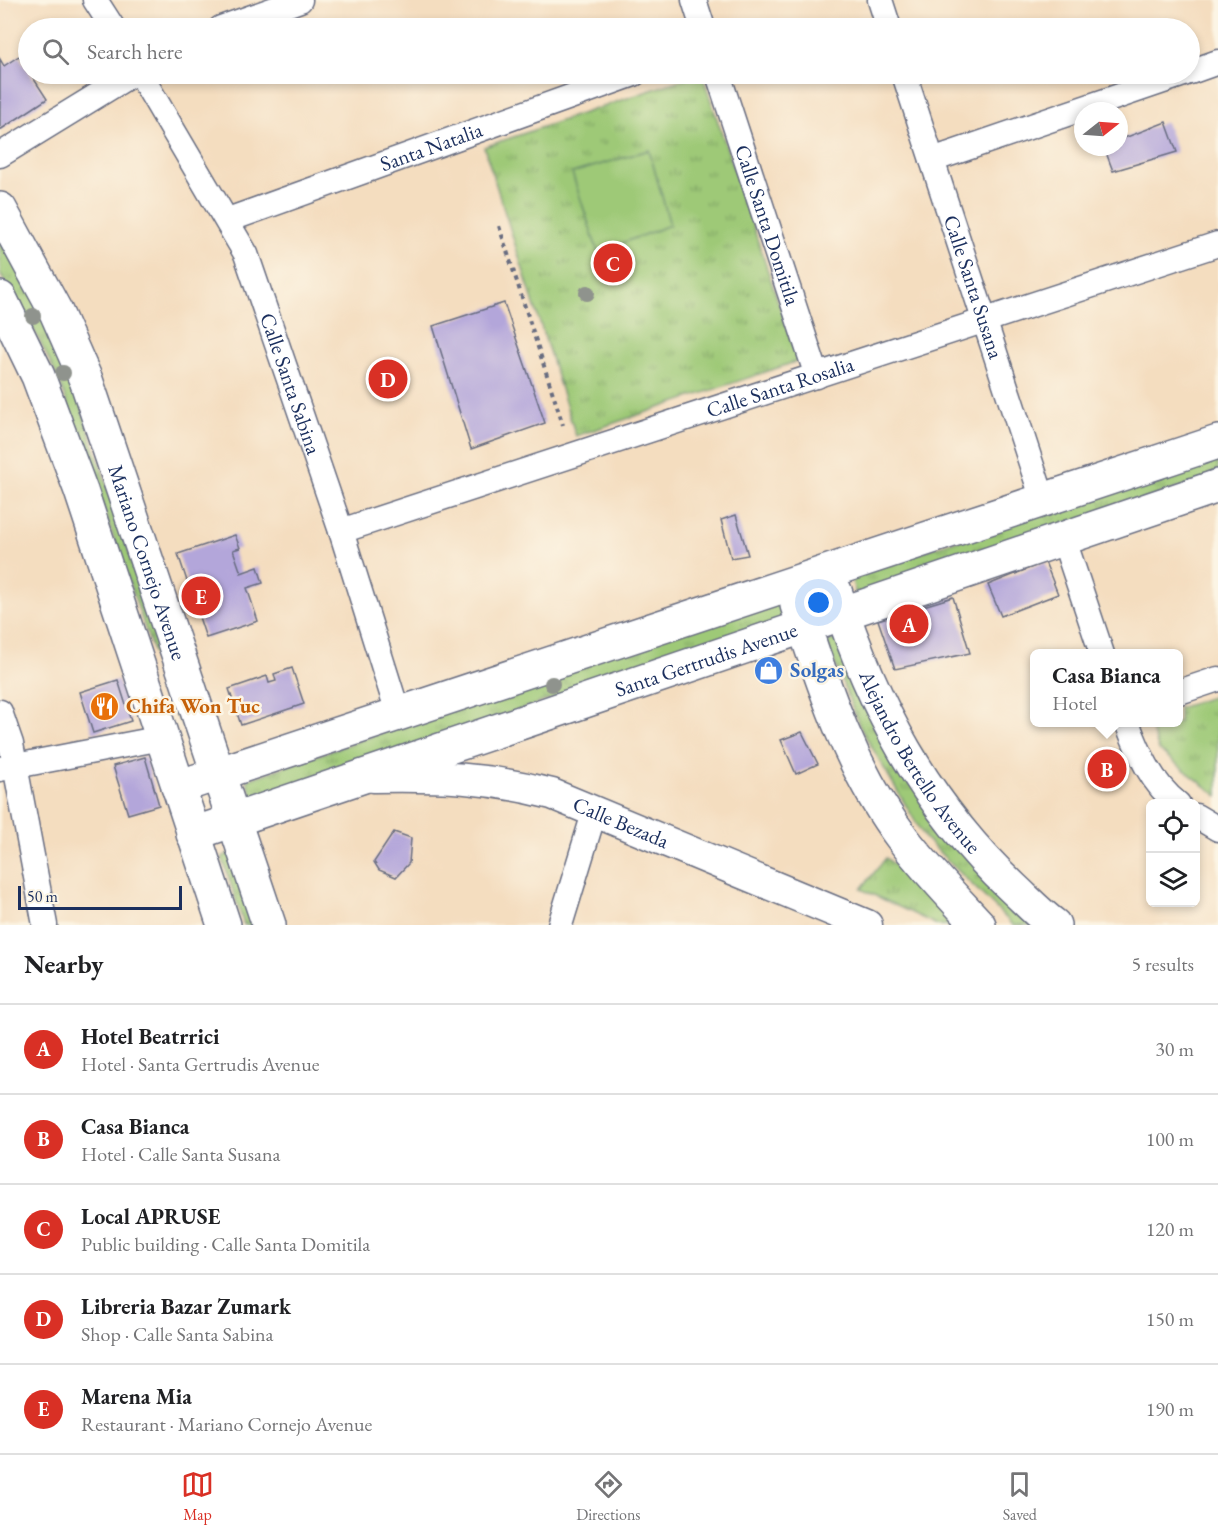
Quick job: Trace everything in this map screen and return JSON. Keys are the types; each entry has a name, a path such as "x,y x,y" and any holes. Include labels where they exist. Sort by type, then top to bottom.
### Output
{"main road":[{"name":"Mariano Cornejo Avenue","path":"0,209 56,312 86,380 269,925"},
{"name":"Mariano Cornejo Avenue","path":"0,298 38,376 57,425 224,925"},
{"name":"Santa Gertrudis Avenue","path":"177,787 1218,442"},
{"name":"Santa Gertrudis Avenue","path":"193,834 1218,486"},
{"name":"Alejandro Bertello Avenue","path":"828,571 874,695 897,741 921,780 954,826 996,872 1054,925"},
{"path":"790,584 831,707 874,794 902,838 980,925"}],"street":[{"path":"95,0 106,18"},
{"path":"249,18 300,0"},
{"path":"694,0 700,18"},
{"path":"880,0 886,18"},
{"path":"1200,68 1218,62"},
{"path":"0,155 116,84"},
{"name":"Calle Santa Sabina","path":"146,84 228,220 257,281 399,713"},
{"name":"Santa Natalia","path":"228,220 606,84"},
{"name":"Calle Santa Domitila","path":"721,84 816,376"},
{"name":"Calle Santa Susana","path":"907,84 1043,500"},
{"path":"932,160 1155,84"},
{"name":"Calle Santa Rosalia","path":"341,531 1218,244"},
{"path":"1063,537 1100,649"},
{"path":"1183,691 1218,679"},
{"path":"0,712 12,744 8,767 45,925"},
{"path":"1129,727 1139,754 1172,799"},
{"path":"8,767 162,738"},
{"name":"Calle Bezada","path":"361,777 468,777 511,783 552,794 867,925"},
{"path":"560,925 595,810"},
{"path":"1200,818 1218,829"}],"path":[{"path":"499,226 564,425"}],"green space":[{"path":"669,84 705,84 798,361 576,436 484,147"},
{"path":"649,150 670,225 598,252 572,173"},
{"path":"0,235 51,315 199,766 186,729 175,715 59,380 34,330 0,274"},
{"path":"1218,456 1218,475 856,594 850,575"},
{"path":"775,595 785,605 781,622 253,799 247,780"},
{"path":"843,638 1042,925 1013,925 925,838 860,727 826,641"},
{"path":"1218,695 1218,796 1159,750 1150,727 1183,727 1183,707"},
{"path":"235,850 266,925 244,925 222,857"},
{"path":"886,858 963,918 957,925 937,925 861,889"}],"building":[{"path":"18,57 18,84 37,84 47,99 0,130 0,59 4,66"},
{"path":"1166,122 1177,152 1113,171 1107,156 1128,156 1128,137"},
{"path":"504,303 545,423 471,449 433,326"},
{"path":"736,515 748,555 731,558 721,520"},
{"path":"235,535 240,548 233,550 241,573 258,567 263,583 247,588 258,621 206,638 178,554"},
{"path":"1045,562 1058,594 1001,616 988,585"},
{"path":"953,597 970,653 895,669 878,620"},
{"path":"292,668 304,704 241,725 229,689 267,676 269,683 276,681 274,674"},
{"name":"Chifa Won Tuc","path":"118,680 131,721 93,733 80,692"},
{"path":"802,732 818,764 796,774 781,740"},
{"path":"145,757 159,805 128,814 113,766"},
{"path":"394,832 411,838 409,863 396,877 379,870 374,862"}],"place":[{"name":"Local APRUSE","path":"613,263"},
{"name":"Libreria Bazar Zumark","path":"388,379"},
{"name":"Marena Mia","path":"201,596"},
{"name":"Hotel Beatrrici","path":"909,624"},
{"name":"Solgas","path":"769,670"},
{"name":"Chifa Won Tuc","path":"105,706"},
{"name":"Casa Bianca","path":"1107,769"}]}
